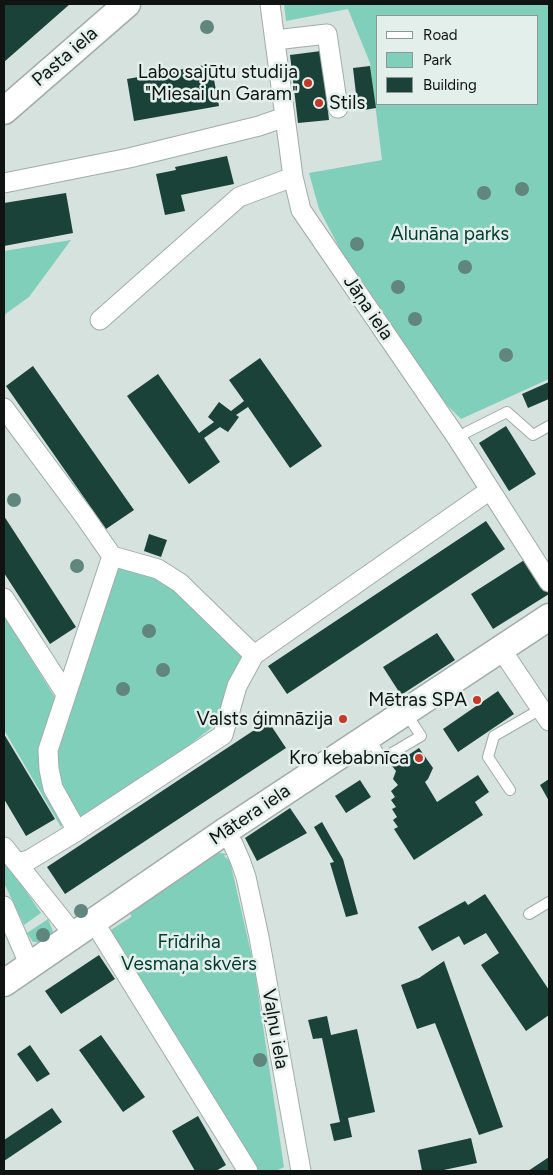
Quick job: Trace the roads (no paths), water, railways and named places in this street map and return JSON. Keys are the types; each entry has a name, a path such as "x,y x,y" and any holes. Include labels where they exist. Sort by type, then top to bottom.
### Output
{"street":[{"name":"Pasta iela","path":"4,111 127,4"},
{"name":"Jāņa iela","path":"270,4 293,177 301,210 457,438 549,582"},
{"path":"275,40 327,34 338,108"},
{"path":"4,183 129,158 259,126 285,117"},
{"path":"100,320 239,196 293,177"},
{"path":"4,408 112,556 158,569 180,582 254,655"},
{"path":"18,863 28,860 77,831 223,735 237,686 254,655 490,490"},
{"path":"77,831 54,788 49,769 48,750 112,556"},
{"path":"4,598 66,694"},
{"name":"Mātera iela","path":"4,984 224,832 549,617"},
{"path":"501,649 545,715"},
{"name":"Vaļņu iela","path":"224,832 237,852 246,877 259,937 301,1171"},
{"path":"4,847 84,929 248,1171"},
{"path":"4,906 30,966"}],"lane":[{"path":"457,438 507,412 533,435 549,426"},
{"path":"510,790 488,757 494,736 545,715"},
{"path":"529,914 549,902"}],"place":[{"name":"Labo sajūtu studija \"Miesai un Garam\"","path":"308,83"},
{"name":"Stils","path":"319,103"},
{"name":"Mētras SPA","path":"477,700"},
{"name":"Valsts ģimnāzija","path":"343,719"},
{"name":"Kro kebabnīca","path":"419,758"}],"park label":[{"name":"Alunāna parks","path":"450,234"},
{"name":"Frīdriha Vesmaņa skvērs","path":"189,953"}]}
